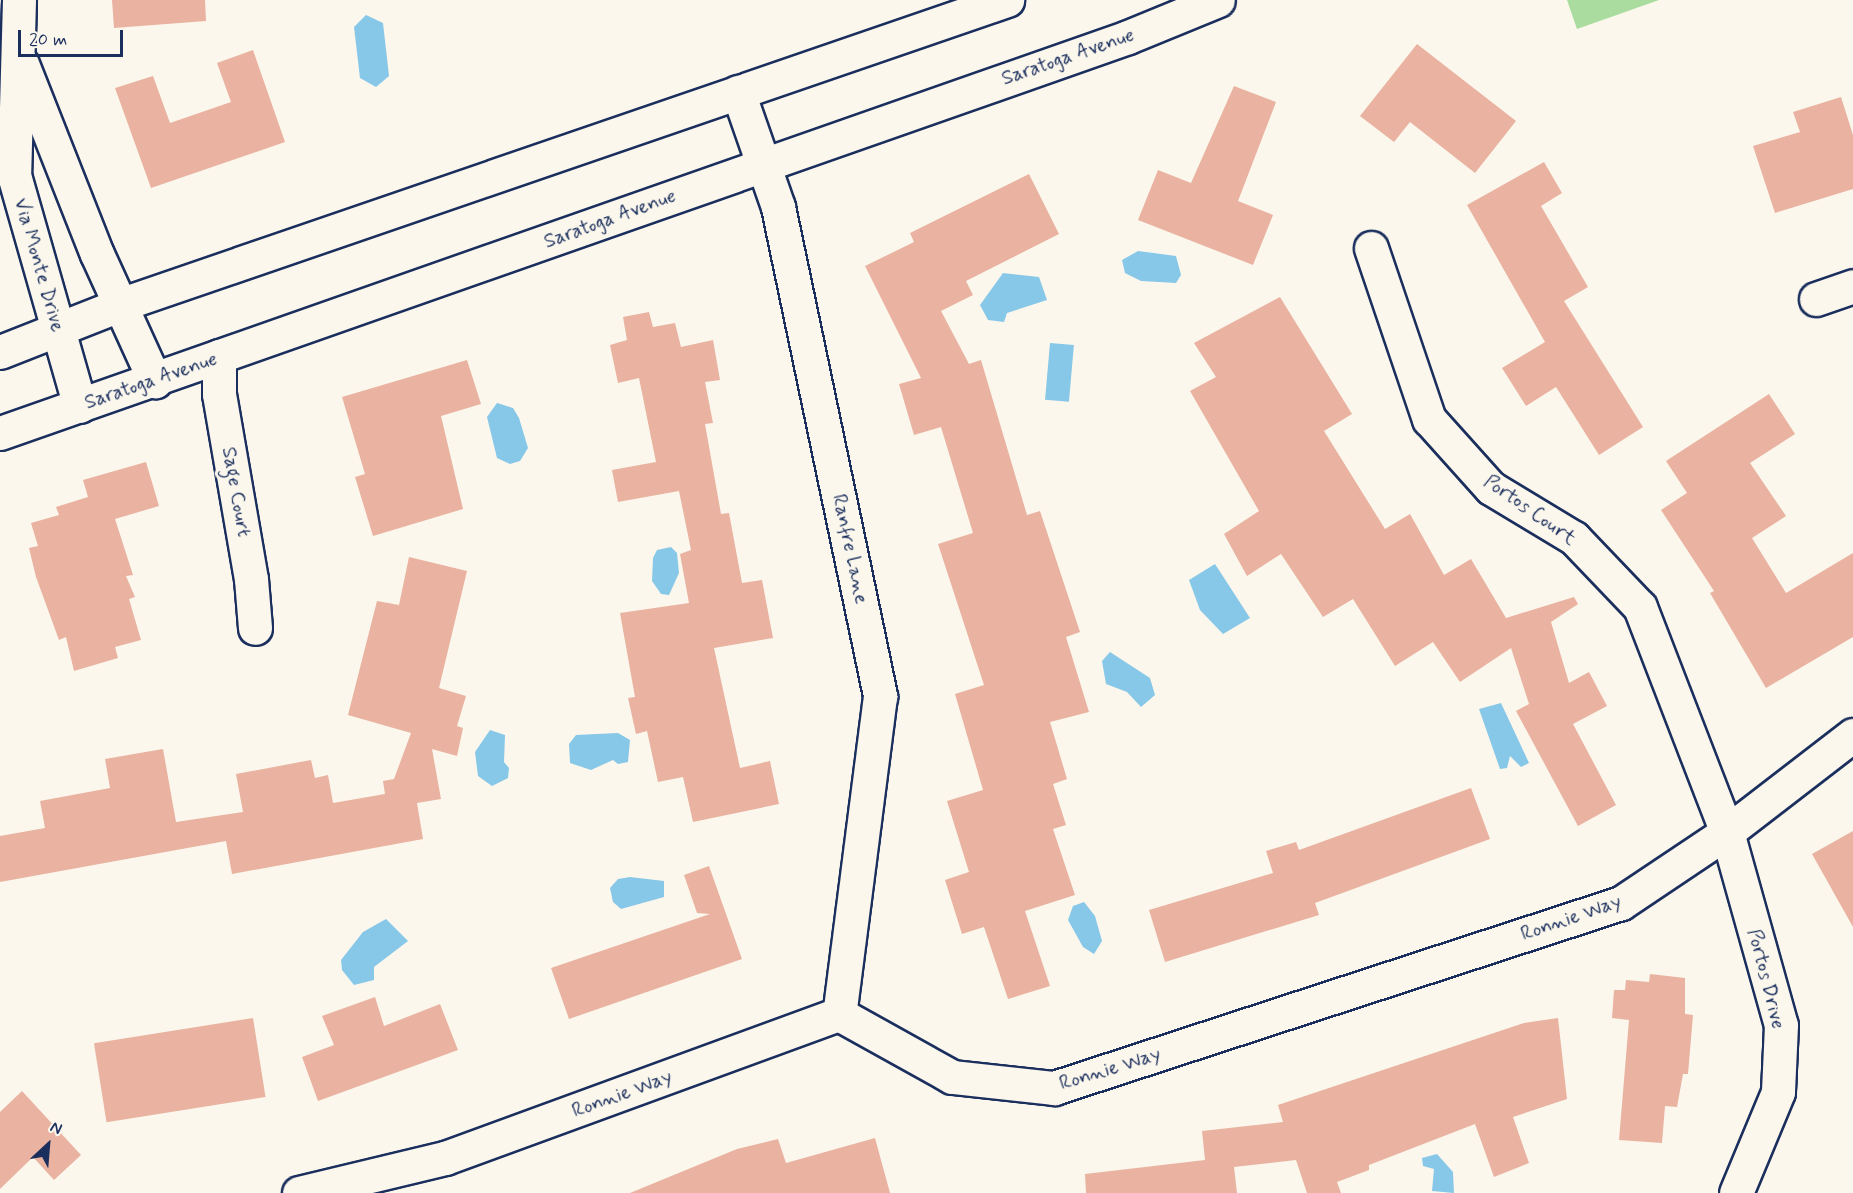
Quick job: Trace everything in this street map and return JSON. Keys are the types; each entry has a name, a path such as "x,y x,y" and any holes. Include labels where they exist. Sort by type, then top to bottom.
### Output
{"street":[{"name":"Via Monte Drive","path":"19,0 14,175 80,406"},
{"path":"0,352 57,332 122,304 1007,0"},
{"name":"Saratoga Avenue","path":"0,433 155,381 219,356 760,164 1128,37 1218,0"},
{"name":"Via Monte Drive","path":"17,51 97,254 122,304 155,381"},
{"name":"Ranfre Lane","path":"738,92 760,164 778,207 880,696 839,1014"},
{"name":"Portos Court","path":"1371,248 1429,419 1491,488 1574,538 1640,607 1727,832"},
{"path":"1816,299 1853,286"},
{"name":"Sage Court","path":"219,356 219,394 251,579 255,628"},
{"name":"Ronnie Way","path":"299,1193 445,1158 839,1014 952,1077 1054,1088 1621,903 1727,832 1853,735"},
{"name":"Portos Drive","path":"1727,832 1781,1025 1779,1092 1736,1193"}],"green space":[{"path":"1567,0 1659,0 1577,29"}],"water":[{"path":"366,15 383,23 389,76 376,87 360,78 354,27"},
{"path":"1138,251 1176,256 1181,275 1176,283 1141,281 1125,273 1122,260"},
{"path":"1003,273 1039,277 1047,300 1007,313 1004,322 988,320 980,305"},
{"path":"1050,343 1074,345 1069,402 1045,400"},
{"path":"497,403 513,408 519,418 528,448 520,461 510,464 497,458 487,417"},
{"path":"671,547 677,553 679,573 669,595 661,594 652,581 653,558 657,550"},
{"path":"1215,564 1250,618 1223,634 1200,610 1189,580"},
{"path":"1110,652 1150,678 1155,695 1141,707 1127,692 1106,684 1102,661"},
{"path":"1501,703 1529,763 1521,767 1510,756 1507,768 1500,769 1479,709"},
{"path":"490,730 505,735 504,762 509,768 508,778 492,786 478,776 475,752"},
{"path":"618,733 630,740 628,762 618,764 613,760 591,770 570,763 569,744 576,735"},
{"path":"630,877 664,881 664,897 621,909 613,902 610,888 618,879"},
{"path":"1084,902 1095,916 1102,941 1094,954 1083,947 1068,920 1073,906"},
{"path":"386,919 408,941 374,967 374,980 354,985 342,970 341,960 363,932"},
{"path":"1437,1154 1453,1172 1454,1193 1432,1191 1434,1169 1423,1166 1422,1158"}],"building":[{"path":"112,0 205,0 206,21 114,28"},
{"path":"1417,44 1516,121 1475,173 1410,122 1394,142 1360,116"},
{"path":"253,50 285,142 151,188 115,88 153,76 170,123 231,102 217,63"},
{"path":"1234,86 1276,102 1238,201 1273,215 1253,265 1138,220 1158,170 1191,183"},
{"path":"1841,97 1853,135 1853,189 1775,213 1753,146 1800,132 1793,112"},
{"path":"1544,162 1562,193 1541,206 1588,287 1564,301 1643,427 1599,455 1556,387 1526,406 1502,368 1545,342 1467,205"},
{"path":"1029,174 1059,234 966,281 973,295 941,311 969,364 981,360 1027,515 1040,511 1080,632 1066,637 1089,712 1050,722 1067,779 1053,784 1066,825 1053,829 1075,895 1025,911 1050,986 1008,999 984,927 962,934 945,880 969,872 947,801 983,790 955,694 984,685 938,544 973,533 941,427 914,435 899,384 921,378 865,266 914,242 910,233"},
{"path":"1280,297 1352,414 1324,431 1385,529 1410,514 1444,575 1471,559 1506,618 1574,597 1578,604 1551,622 1569,683 1589,672 1607,706 1573,724 1616,805 1578,826 1516,711 1529,704 1511,648 1460,682 1433,642 1395,666 1353,599 1323,617 1281,554 1247,576 1224,534 1259,511 1190,391 1216,377 1194,343"},
{"path":"649,312 653,327 675,323 681,347 713,340 720,380 705,382 713,423 705,424 721,514 729,513 742,583 762,580 773,638 714,648 740,768 770,761 779,804 693,822 683,777 658,782 647,731 636,734 628,698 635,697 620,613 689,603 680,554 691,550 679,491 618,502 612,470 656,462 639,378 618,383 610,345 627,340 623,317"},
{"path":"467,360 481,404 441,416 463,509 373,536 355,477 365,474 342,397"},
{"path":"1769,394 1795,434 1750,463 1786,516 1752,538 1786,593 1853,553 1853,637 1766,688 1710,593 1714,591 1661,510 1687,493 1666,461"},
{"path":"146,462 159,506 115,519 133,575 126,576 135,597 129,599 141,640 115,647 118,658 74,671 66,637 59,640 36,577 29,548 38,546 31,523 59,515 56,507 88,497 83,480"},
{"path":"409,557 467,571 439,688 466,696 457,726 463,728 457,756 432,749 441,799 417,803 423,839 232,874 226,841 0,882 0,836 45,828 40,801 110,788 105,759 163,749 176,822 243,812 236,774 311,760 315,778 328,775 333,803 385,794 383,781 394,779 411,733 348,715 377,601 399,605"},
{"path":"1471,788 1490,839 1315,903 1319,915 1165,962 1149,910 1273,873 1266,851 1296,842 1299,850"},
{"path":"1853,831 1853,927 1812,854"},
{"path":"709,866 742,959 569,1019 551,968 710,914 697,913 684,875"},
{"path":"1650,974 1685,978 1685,1014 1693,1015 1688,1074 1683,1074 1677,1107 1665,1106 1662,1143 1619,1140 1629,1020 1612,1018 1614,990 1625,990 1626,980 1649,982"},
{"path":"375,997 384,1026 440,1004 458,1050 318,1101 302,1057 334,1045 322,1016"},
{"path":"253,1018 266,1097 106,1122 94,1043"},
{"path":"1558,1018 1567,1099 1513,1117 1529,1163 1494,1177 1475,1124 1369,1165 1369,1170 1337,1182 1341,1193 1307,1193 1296,1160 1234,1167 1237,1193 1086,1193 1085,1174 1205,1160 1202,1131 1283,1122 1278,1105 1524,1023"},
{"path":"22,1091 81,1155 54,1180 33,1157 0,1189 0,1112"},
{"path":"875,1138 890,1193 630,1193 737,1149 778,1139 786,1163"}]}
